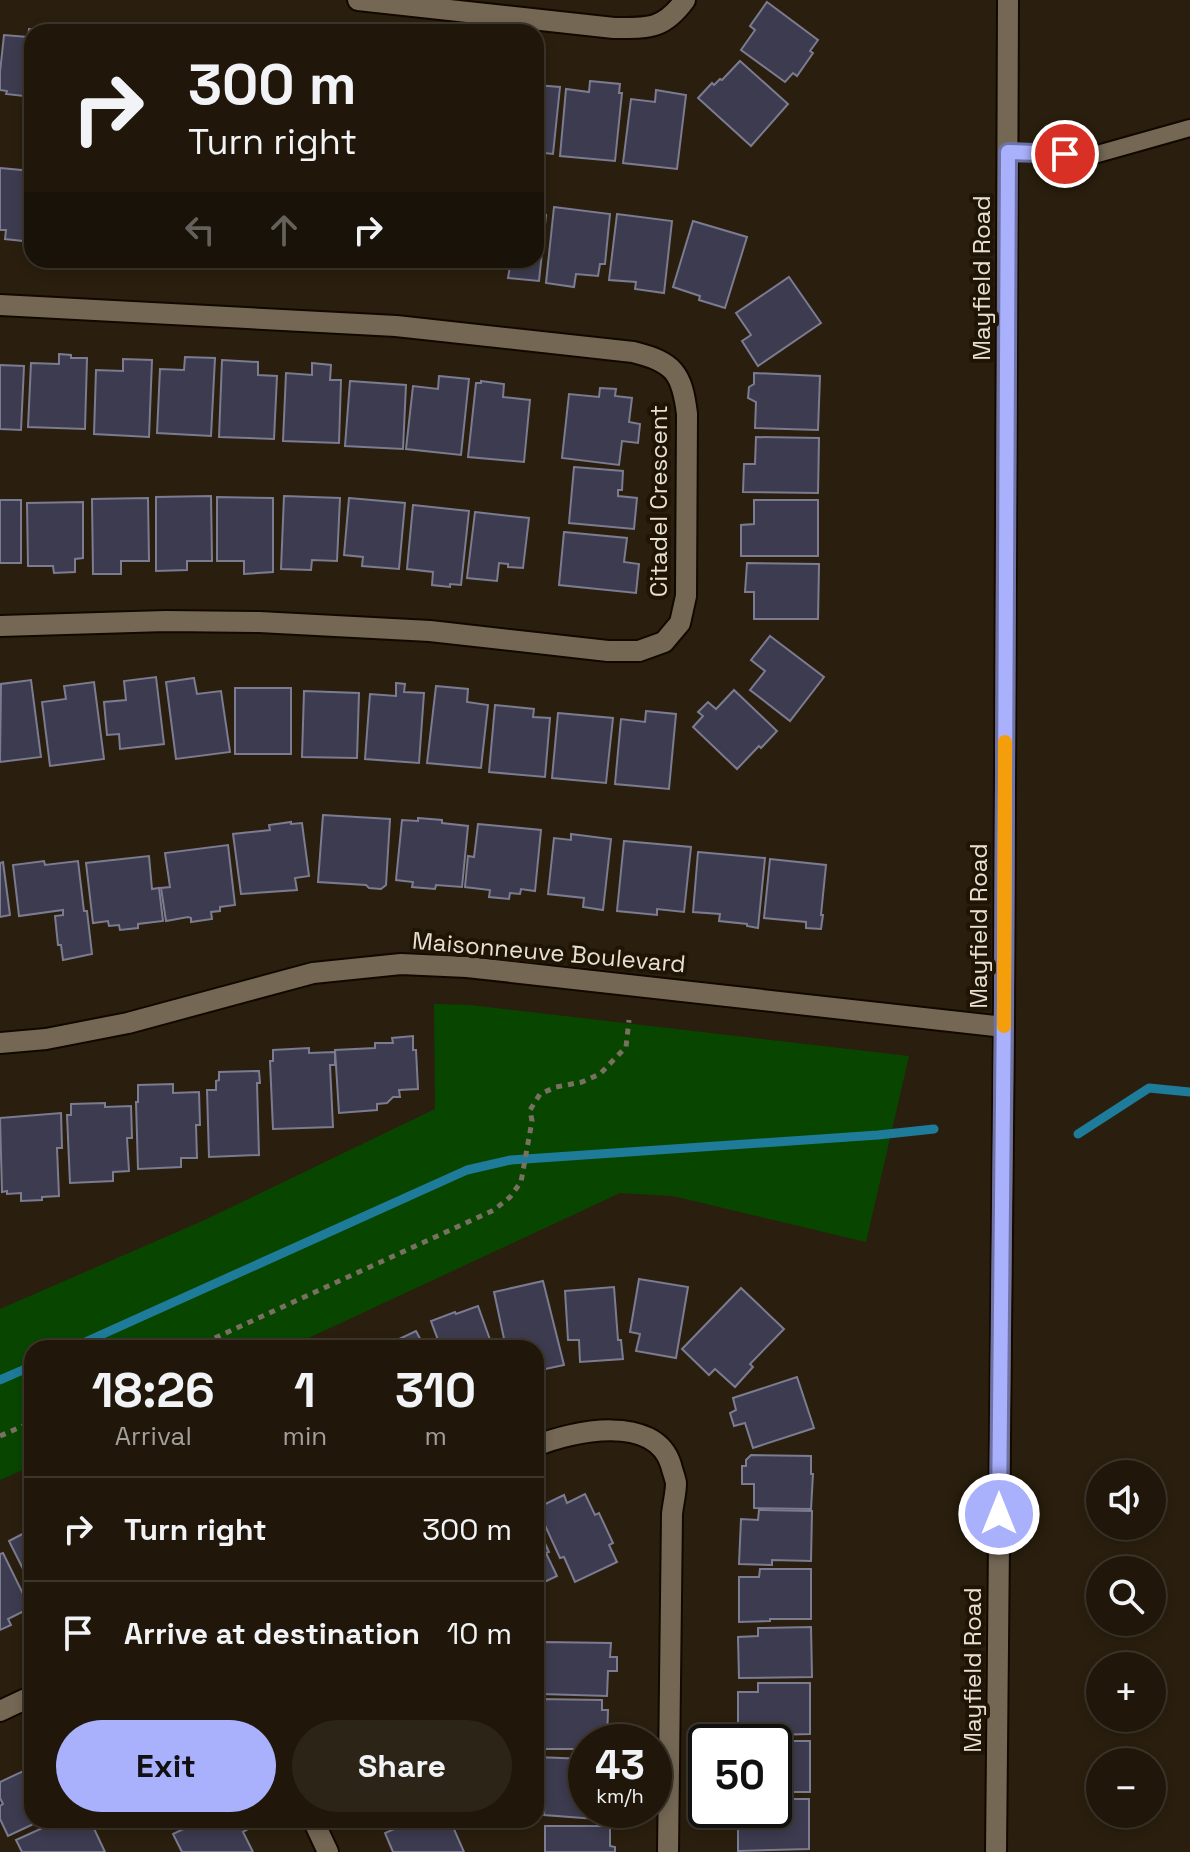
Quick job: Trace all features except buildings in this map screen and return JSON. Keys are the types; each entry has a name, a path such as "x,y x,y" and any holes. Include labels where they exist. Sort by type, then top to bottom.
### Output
{"street":[{"path":"358,0 614,28 650,28 675,14 685,0"},
{"name":"Mayfield Road","path":"996,1852 1004,1027 1008,0"},
{"name":"Citadel Crescent","path":"0,305 396,326 633,352 654,357 673,370 684,389 687,414 686,596 680,623 664,642 639,651 608,651 430,631 259,622 166,621 0,626"},
{"name":"Maisonneuve Boulevard","path":"0,1043 46,1039 128,1023 313,973 401,964 467,967 1004,1027"},
{"path":"544,1444 581,1433 613,1430 639,1434 655,1441 669,1459 676,1481 672,1514 668,1852"},
{"path":"0,1711 24,1700"},
{"path":"317,1828 328,1852"}],"lane":[{"path":"1008,152 1094,155 1190,128"}],"path":[{"path":"210,1340 494,1210 510,1197 521,1182 532,1121 530,1110 540,1094 600,1074 626,1047 629,1020"},
{"path":"0,1436 24,1426"}],"green space":[{"path":"434,1004 470,1005 909,1056 866,1242 673,1196 620,1193 304,1340 24,1340 24,1470 0,1480 0,1309 207,1219 435,1109"}],"waterway":[{"path":"1078,1134 1149,1088 1190,1092"},
{"path":"90,1340 467,1170 511,1160 934,1129"},
{"path":"0,1380 24,1370"}],"slow traffic":[{"path":"1004,1026 1005,742"}],"route":[{"path":"999,1514 1008,152 1065,154"}]}
